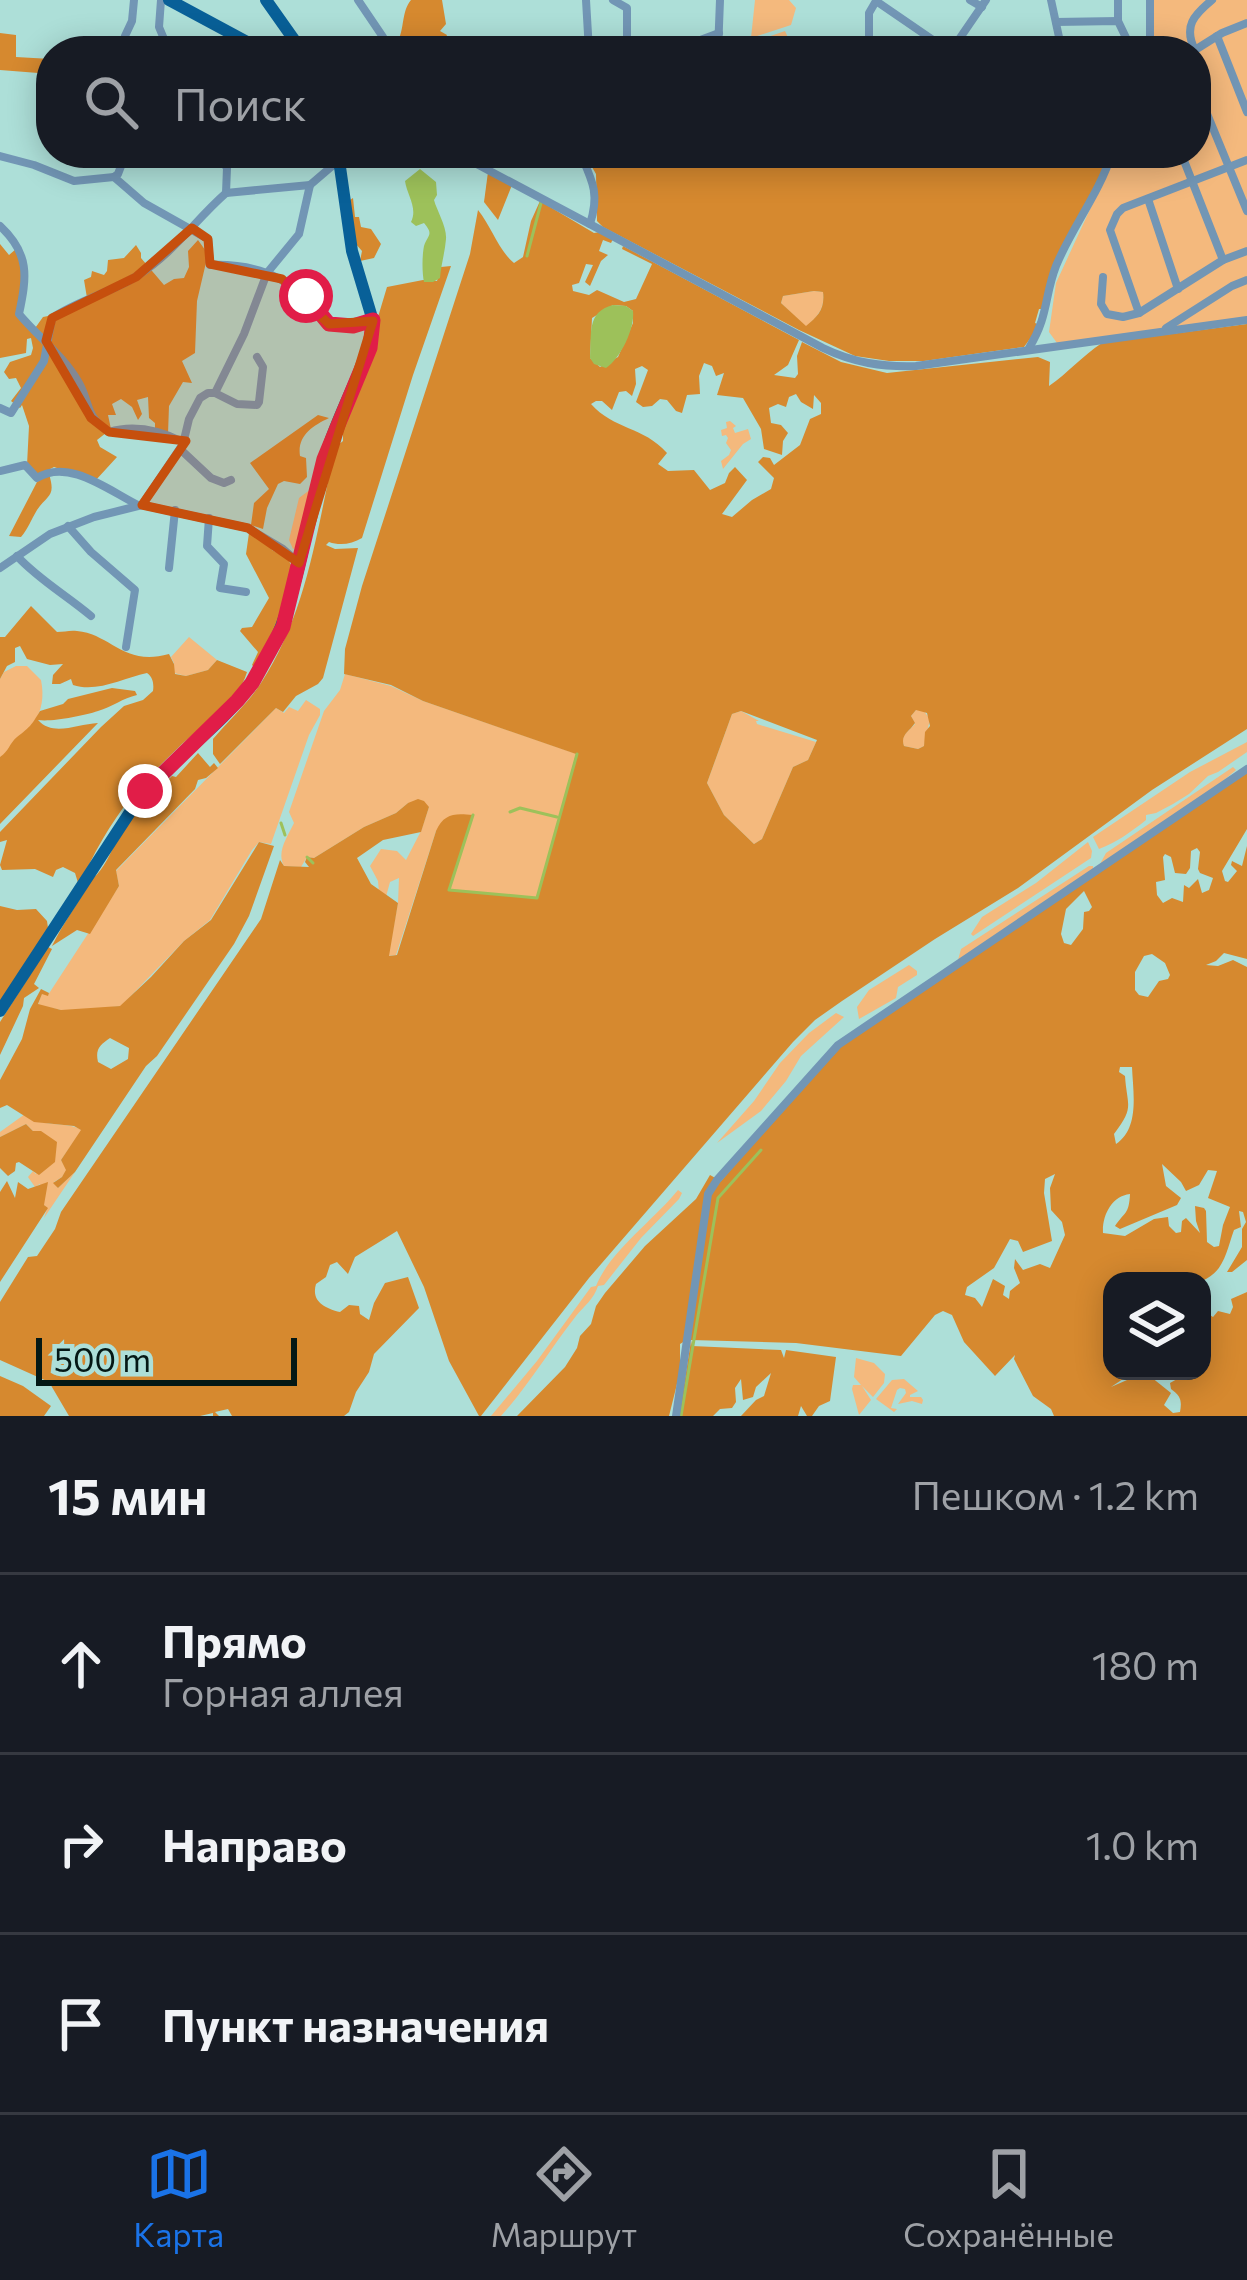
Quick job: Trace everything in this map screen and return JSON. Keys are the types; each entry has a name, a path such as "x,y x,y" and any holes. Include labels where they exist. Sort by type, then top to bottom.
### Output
{"main road":[{"path":"165,0 235,36"},
{"path":"266,0 291,36"},
{"path":"0,1011 136,803 252,683 283,627 324,459 370,348 373,320 352,251 341,168"}],"street":[{"path":"125,36 134,0"},
{"path":"163,36 159,27 165,0"},
{"path":"358,0 382,36"},
{"path":"586,0 588,36"},
{"path":"613,0 627,8 627,36"},
{"path":"710,36 718,33 720,0"},
{"path":"869,36 869,13 876,0 928,36"},
{"path":"961,36 984,4 970,0"},
{"path":"1052,0 1059,36"},
{"path":"1118,0 1118,21 1126,36"},
{"path":"1150,0 1150,36"},
{"path":"1190,36 1192,17 1212,0"},
{"path":"1056,22 1118,21"},
{"path":"1211,40 1247,23"},
{"path":"1217,36 1247,112"},
{"path":"1211,123 1246,206"},
{"path":"0,156 36,166"},
{"path":"1139,314 1110,230 1117,214 1247,160"},
{"path":"42,168 74,181 114,177 120,168"},
{"path":"226,193 227,168"},
{"path":"215,393 267,274 299,235 310,185 328,168"},
{"path":"486,168 844,358 892,367 1247,320"},
{"path":"588,168 595,186 590,224"},
{"path":"1028,349 1042,327 1058,262 1106,168"},
{"path":"1187,168 1223,260"},
{"path":"114,177 144,203 208,238 210,265 249,267 292,284 329,324 353,326 373,320"},
{"path":"0,408 11,413 42,365 52,318 136,277 178,245 226,193 310,185"},
{"path":"1148,199 1178,289"},
{"path":"0,226 14,239 26,268 19,314 78,382 91,418 109,432 149,430 181,446 211,478 224,483 231,480"},
{"path":"1102,278 1101,304 1107,314 1123,317 1139,314 1223,260 1247,251"},
{"path":"1162,332 1247,280"},
{"path":"0,568 50,534 141,505 181,446 200,398 215,393 237,404 260,402 263,367 257,357"},
{"path":"0,471 25,465 37,478 49,470 76,474 141,505 249,528 299,563"},
{"path":"170,568 175,510"},
{"path":"209,518 207,546 224,564 220,588 246,592"},
{"path":"68,526 135,590 126,647"},
{"path":"17,556 91,616"},
{"path":"676,1416 708,1194 717,1180 831,1051 1247,769"}],"highlighted area":[{"path":"192,228 208,239 210,264 282,279 329,324 373,321 299,563 248,528 142,505 186,441 109,432 91,418 46,341 52,318 136,277"}],"shaded area":[{"path":"411,0 442,0 446,24 440,31 447,36 400,36"},
{"path":"755,0 789,0 796,8 791,25 751,36"},
{"path":"1147,0 1247,0 1247,318 1057,343 1049,332 1056,283 1108,168 1211,168 1211,36 1151,36"},
{"path":"0,33 16,35 16,57 36,58 36,73 0,70"},
{"path":"593,168 1103,168 1055,262 1035,323 1040,325 1024,347 924,361 855,356 597,221","holes":["814,291 823,292 823,303 806,326 781,303 783,296"]},
{"path":"420,169 436,182 434,200 446,234 440,278 433,282 424,282 423,274 429,230 424,223 416,226 411,222 413,207 405,181"},
{"path":"488,172 512,185 498,220 484,202"},
{"path":"353,198 361,227 371,229 381,244 374,258 360,261 350,200"},
{"path":"540,201 613,239 611,243 603,240 599,251 608,255 590,286 585,282 593,265 586,264 573,291 589,295 597,290 624,302 636,299 652,264 623,246 799,340 788,365 774,375 795,378 802,342 841,362 887,373 1038,357 1050,362 1049,386 1102,343 1247,324 1247,729 1152,790 1018,888 815,1020 589,1278 481,1416 449,1361 424,1287 397,1231 355,1257 348,1274 337,1262 316,1284 315,1295 324,1306 340,1312 349,1305 359,1306 360,1314 369,1320 385,1283 408,1277 419,1308 374,1354 344,1416 232,1416 228,1409 215,1412 219,1416 69,1416 49,1382 0,1360 0,1302 28,1257 37,1256 61,1212 261,919 280,860 284,866 309,867 307,857 314,858 418,799 429,807 421,832 383,840 357,858 371,884 398,903 389,956 397,955 436,831 451,816 473,815 449,890 537,898 576,754 423,701 391,685 344,674 345,649 362,586 470,254 478,210 514,263 523,257","holes":["613,305 633,311 633,323 618,357 600,367 590,358 592,318","704,363 712,366 716,376 724,373 717,395 743,398 761,429 764,449 782,455 788,433 771,423 769,408 786,407 789,397 796,394 813,409 814,395 821,403 821,414 810,419 800,445 774,465 770,458 758,462 774,478 771,489 732,517 722,514 747,480 735,467 725,483 710,490 694,470 668,471 658,464 667,453 658,444 609,419 591,404 602,401 612,410 619,392 632,396 635,369 642,366 648,370 636,402 643,407 667,400 682,413 687,395 700,394","916,710 927,713 930,726 924,746 918,749 903,742 915,723 911,716","741,711 817,740 808,760 793,767 762,839 754,844 724,815 707,783 732,714"]},
{"path":"198,240 208,254 197,301 195,353 182,361 192,383 183,382 169,406 168,434 155,431 148,397 137,400 142,414 138,420 121,399 112,404 116,415 108,415 111,429 97,440 117,457 95,481 54,467 37,476 27,465 29,426 22,405 11,401 21,388 16,378 9,379 4,372 10,362 31,355 31,338 26,353 0,358 0,244 9,255 16,249 25,269 17,314 33,331 43,317 87,298 84,280 92,271 104,275 108,260 124,258 136,245 164,285 184,278 188,251"},
{"path":"451,266 362,538 326,545 358,548 323,678 296,696 283,712 276,708 220,764 213,754 213,739 261,683 300,600 334,454 343,441 343,428 377,342 387,287 437,281 441,267"},
{"path":"823,292 823,303 806,327 781,303 783,296"},
{"path":"613,305 626,306 633,318 622,350 606,368 590,358 591,333 598,313"},
{"path":"318,415 329,418 301,443 307,477 300,484 278,484 263,529 251,525 254,503 269,489 250,463"},
{"path":"730,421 736,426 735,433 748,429 751,439 723,469 721,461 731,450 721,430"},
{"path":"49,474 50,495 21,537 9,536 37,482"},
{"path":"311,489 298,547 293,549 289,540 299,498"},
{"path":"249,533 269,543 293,569 280,620 254,667 258,652 240,631 252,627 269,598 246,554"},
{"path":"31,606 57,632 89,633 140,656 169,654 175,674 208,670 217,660 247,672 227,705 132,796 79,886 75,873 63,867 53,877 35,869 2,870 7,840 0,842 0,832 101,727 124,706 153,691 153,683 147,673 91,687 73,685 71,679 52,684 63,664 27,659 20,646 15,648 15,662 0,679 0,637"},
{"path":"189,637 217,660 208,670 186,676 174,673 171,657"},
{"path":"16,666 27,666 41,680 42,703 29,730 0,757 0,679"},
{"path":"345,674 391,686 577,754 537,898 449,890 472,816 436,831 396,955 388,956 399,878 390,882 381,915 378,881 370,866 381,849 397,851 406,860 429,807 408,803 314,858 307,857 301,867 284,866 282,850 294,823 289,812 324,711"},
{"path":"112,688 137,695 84,715 38,720 58,729 98,723 0,824 0,757 14,740 40,711"},
{"path":"306,700 320,709 320,715 271,844 259,842 252,850 210,920 121,1006 61,1010 38,1005 119,886 116,871 276,708 284,713 289,707 298,711"},
{"path":"923,710 930,719 924,746 918,749 903,742 915,724 911,716"},
{"path":"741,711 757,724 816,742 808,760 793,767 762,839 754,844 724,815 707,783 732,714"},
{"path":"1247,742 1247,752 1189,794 1146,815 1135,829 1099,849 1093,837 1190,772"},
{"path":"198,753 210,767 214,763 218,768 198,780 195,789 116,870 119,886 90,934 77,930 52,946 131,820"},
{"path":"1233,767 1236,770 1218,785 1100,864 1106,853"},
{"path":"1247,770 1247,829 1222,871 1228,882 1237,871 1232,861 1242,866 1247,846 1247,959 1224,953 1206,965 1233,960 1247,967 1247,1260 1227,1272 1242,1247 1246,1222 1239,1211 1241,1227 1234,1230 1223,1261 1211,1276 1211,1272 1103,1272 1103,1380 1122,1380 1111,1387 1127,1380 1155,1380 1171,1393 1164,1405 1173,1413 1180,1412 1180,1399 1170,1383 1211,1380 1211,1316 1218,1311 1230,1314 1231,1299 1247,1292 1247,1416 1054,1416 1033,1396 1015,1355 995,1376 964,1342 952,1315 943,1311 901,1356 796,1343 691,1340 692,1346 781,1350 784,1358 786,1350 836,1357 830,1401 812,1416 801,1406 798,1416 741,1416 764,1396 771,1373 753,1397 743,1400 741,1379 732,1408 720,1409 713,1416 679,1416 688,1339 680,1344 680,1372 669,1416 517,1416 565,1367 605,1293 645,1246 696,1199 710,1175 717,1179 709,1195 832,1052","holes":["1197,848 1200,873 1213,878 1209,890 1202,893 1198,879 1189,888 1184,885 1183,902 1172,898 1163,903 1156,882 1165,880 1163,857 1171,857 1175,873 1186,874 1191,851","1084,891 1092,907 1084,912 1083,929 1071,945 1064,943 1061,934 1066,909","1152,954 1165,963 1170,975 1148,997 1135,990 1135,972 1144,956","1120,1067 1132,1067 1133,1109 1129,1129 1116,1144 1114,1134 1128,1106","1162,1164 1186,1191 1199,1185 1208,1170 1217,1171 1208,1198 1230,1207 1219,1246 1207,1242 1206,1211 1195,1206 1200,1233 1186,1218 1181,1232 1176,1233 1168,1217 1154,1219 1125,1236 1103,1233 1109,1208 1118,1198 1130,1194 1127,1210 1115,1226 1120,1229 1177,1205 1181,1198 1166,1186","1055,1174 1051,1210 1062,1222 1065,1235 1050,1268 1040,1264 1023,1270 1015,1259 1020,1283 1010,1291 1009,1299 1003,1295 1005,1286 993,1279 982,1307 965,1295 967,1287 994,1268 1010,1239 1018,1241 1023,1252 1052,1241 1045,1179"]},
{"path":"259,842 274,846 234,944 75,1172 58,1188 53,1183 66,1170 61,1160 81,1130 34,1122 7,1105 0,1108 0,1080 41,989 49,993 42,994 38,1004 61,1010 120,1006 211,920","holes":["110,1038 129,1048 128,1059 111,1069 98,1062 99,1048"]},
{"path":"1088,842 1091,858 971,934 982,917"},
{"path":"1089,866 1093,869 958,960 961,949"},
{"path":"0,906 36,909 48,928 0,1003"},
{"path":"48,947 52,949 34,984 39,988 24,998 0,1055 0,1022"},
{"path":"909,965 917,975 898,987 896,998 859,1019 857,1007 869,990"},
{"path":"836,1013 844,1017 801,1056 761,1111 717,1143 780,1063"},
{"path":"25,1114 82,1130 61,1160 67,1170 54,1182 58,1188 75,1172 44,1218 47,1209 40,1184 35,1187 28,1177 33,1171 36,1174 50,1138 26,1124 0,1137 0,1132"},
{"path":"26,1124 57,1142 55,1162 39,1175 19,1162 8,1176 0,1168 0,1137"},
{"path":"7,1181 15,1198 18,1182 28,1189 48,1182 44,1205 48,1208 0,1282 0,1192"},
{"path":"678,1190 682,1193 679,1199 604,1285 598,1286 511,1404 501,1416 491,1416 596,1286 611,1260"},
{"path":"856,1358 874,1363 885,1374 873,1397 862,1386 871,1400 859,1415 852,1389 861,1385 854,1377"},
{"path":"0,1376 51,1406 44,1416 0,1416"},
{"path":"904,1379 918,1391 910,1397 921,1397 922,1404 898,1404 906,1393 900,1388 891,1408 897,1409 894,1412 876,1399 892,1380"}],"waterway":[{"path":"527,256 541,203"},
{"path":"473,815 449,890 537,898 577,754"},
{"path":"510,812 520,808 557,817"},
{"path":"281,823 285,835"},
{"path":"307,857 313,863"},
{"path":"681,1416 718,1198 761,1150"}],"route":[{"path":"145,791 252,683 288,614 324,459 373,331 373,320 353,326 329,324 306,296"}]}
